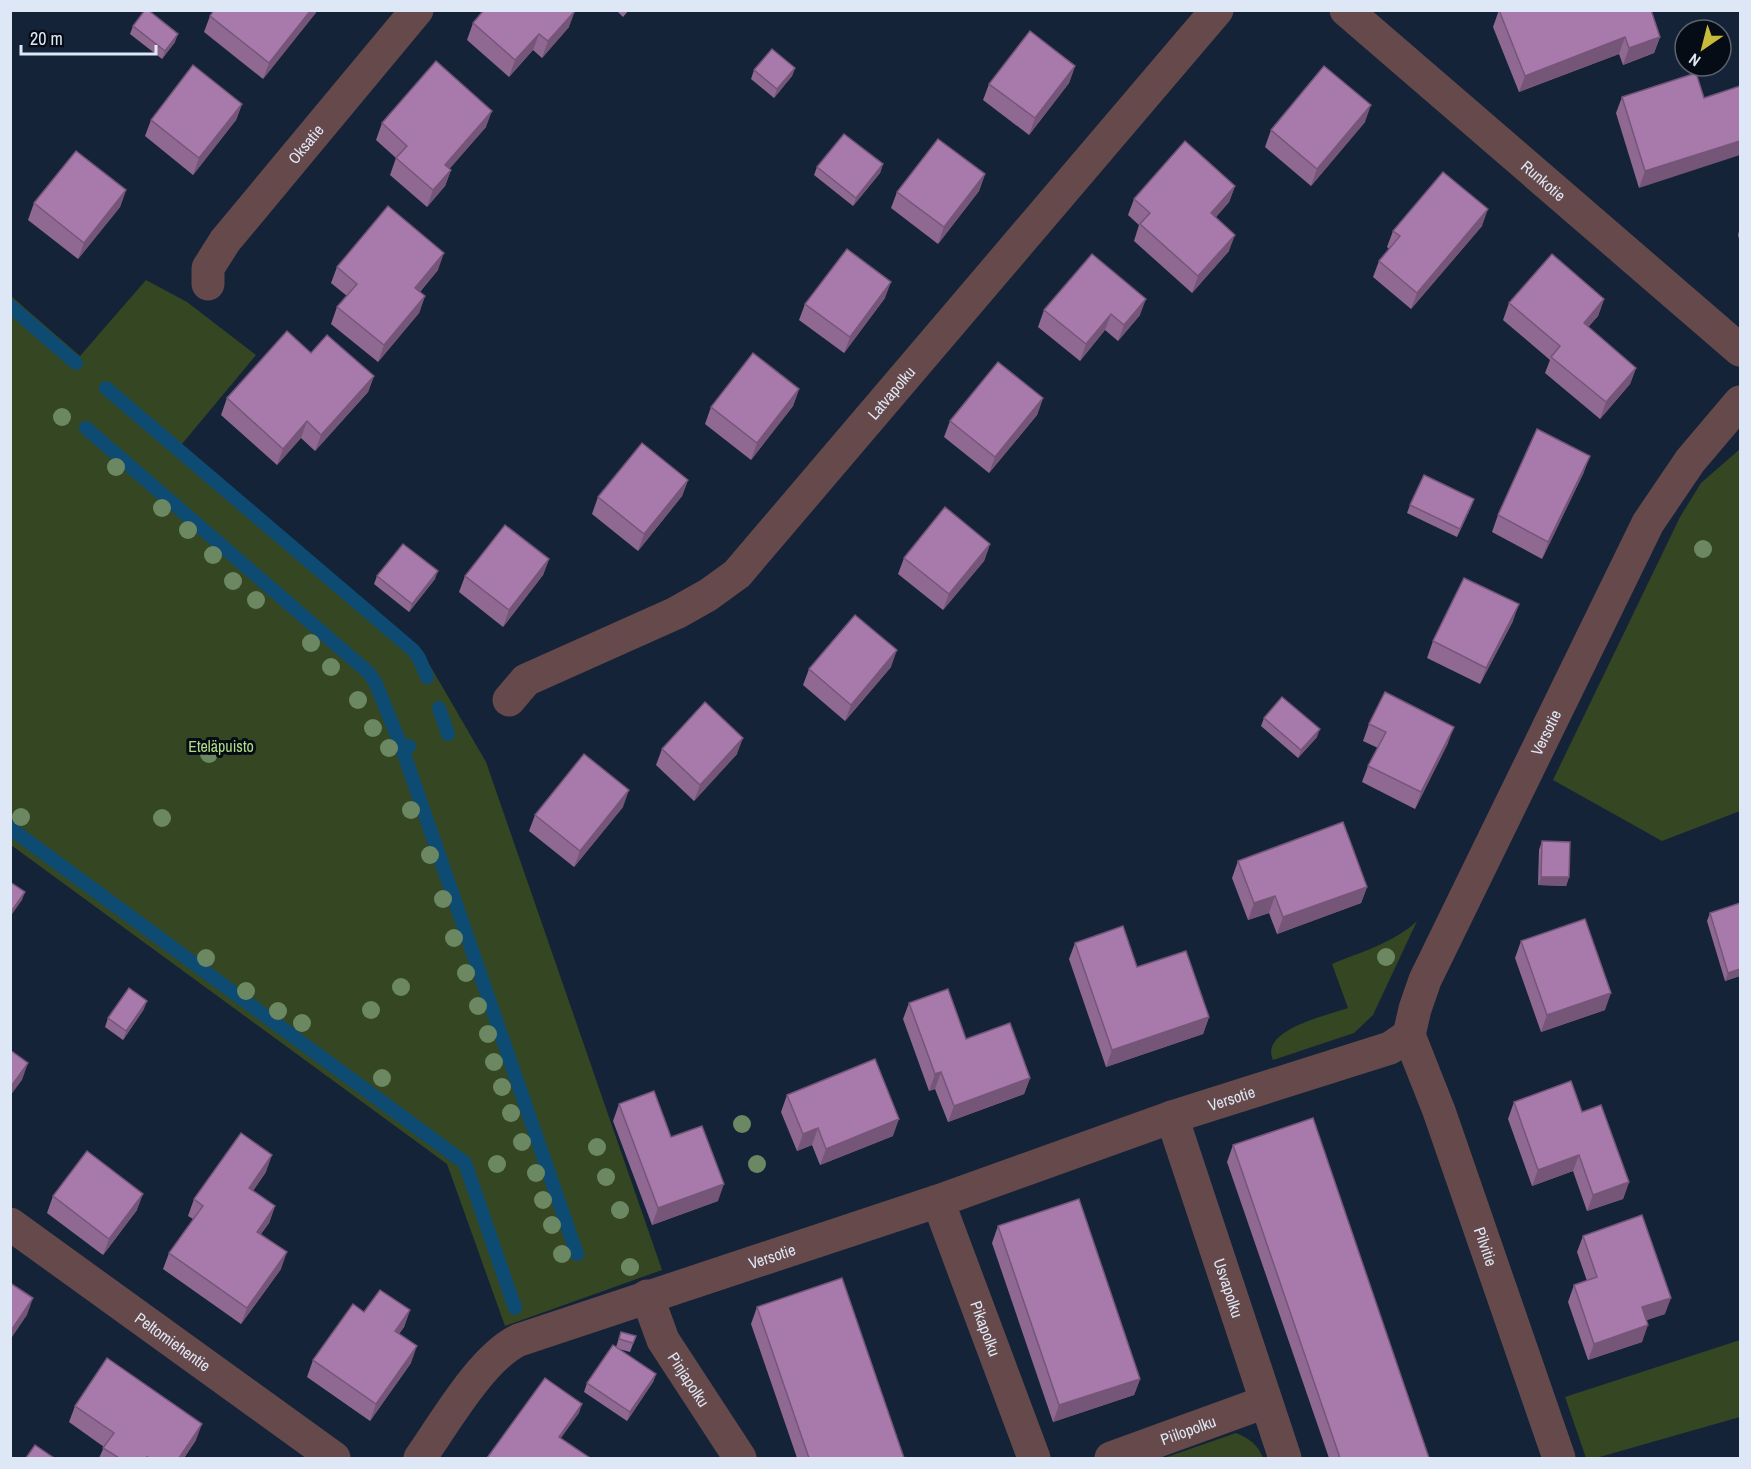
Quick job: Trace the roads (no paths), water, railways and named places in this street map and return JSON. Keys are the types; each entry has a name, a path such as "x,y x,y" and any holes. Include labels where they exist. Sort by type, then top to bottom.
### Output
{"street":[{"name":"Oksatie","path":"208,284 208,268 225,241 417,10"},
{"name":"Latvapolku","path":"509,700 526,680 676,612 708,595 737,574 1217,10"},
{"name":"Runkotie","path":"1346,10 1740,350"},
{"name":"Versotie","path":"420,1458 488,1363 508,1345 647,1296 938,1201 1172,1118 1390,1048 1410,1035 1414,1009 1425,980 1648,523 1690,461 1740,402"},
{"name":"Pilvitie","path":"1410,1035 1439,1111 1559,1458"},
{"name":"Usvapolku","path":"1172,1118 1284,1458"},
{"name":"Pikapolku","path":"938,1201 1034,1458"},
{"name":"Peltomiehentie","path":"10,1224 334,1458"},
{"name":"Pinjapolku","path":"647,1296 663,1340 740,1458"},
{"name":"Piilopolku","path":"1111,1458 1265,1402"}],"waterway":[{"path":"10,306 76,363"},
{"path":"106,388 413,650 427,677"},
{"path":"86,428 369,673 376,684 402,748"},
{"path":"439,708 448,734"},
{"path":"409,746 402,748 577,1254"},
{"path":"10,828 465,1163 515,1308"}],"park label":[{"name":"Eteläpuisto","path":"221,746"}]}
